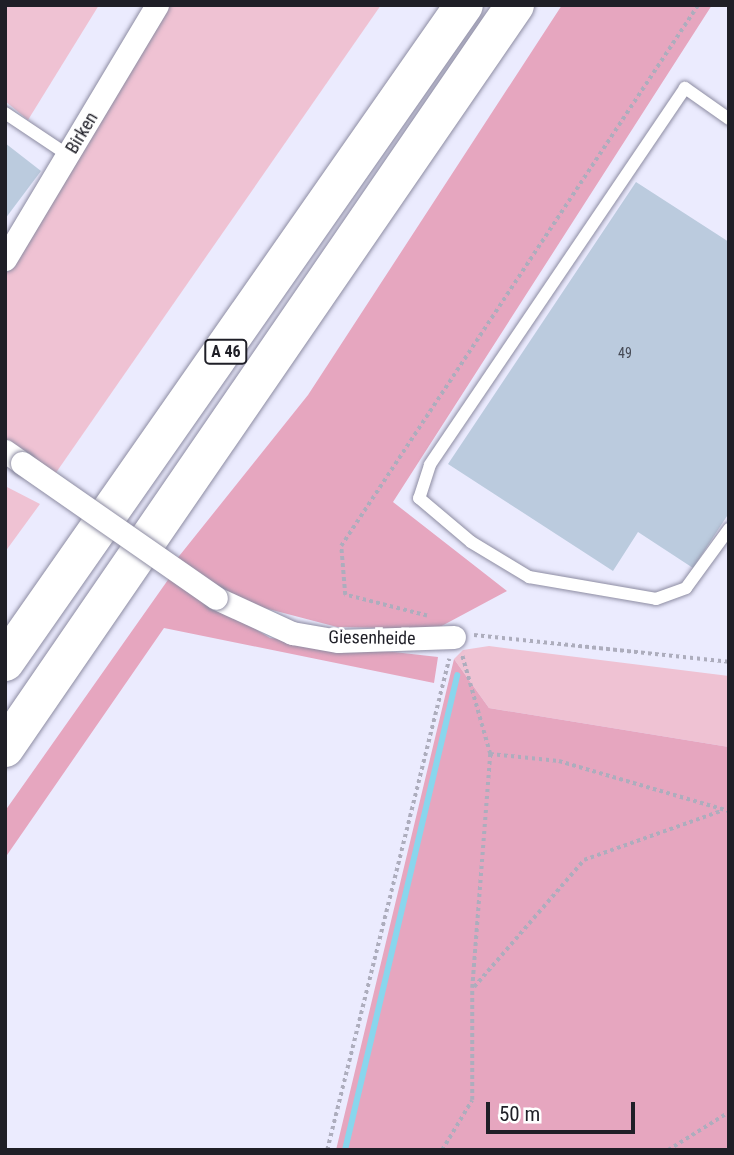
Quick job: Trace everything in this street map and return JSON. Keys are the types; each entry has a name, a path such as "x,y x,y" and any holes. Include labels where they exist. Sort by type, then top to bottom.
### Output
{"highway":[{"name":"A 46","path":"5,662 464,5"},
{"name":"A 46","path":"5,748 515,5"}],"street":[{"name":"Birken","path":"5,259 157,5"},
{"name":"Giesenheide","path":"14,457 216,598 292,632 338,641 454,637"}],"lane":[{"path":"729,119 685,88 430,465 419,498 471,542 529,577 656,599 686,588 729,529"},
{"path":"5,113 68,155"}],"path":[{"path":"442,1150 472,1100 472,988 490,754 454,637 432,617 345,596 341,546 698,5"},
{"path":"454,637 552,639 729,662"},
{"path":"327,1150 454,637"},
{"path":"490,754 559,761 721,811 729,811"},
{"path":"472,988 584,860 721,811"},
{"path":"668,1150 729,1112"}],"shaded area":[{"path":"5,5 99,5 28,120 5,101"},
{"path":"165,5 381,5 53,477 5,442 5,276"},
{"path":"562,5 712,5 393,502 507,591 436,629 337,627 238,601 176,560 308,395"},
{"path":"5,486 40,504 5,552"},
{"path":"170,577 270,638 438,657 434,683 164,628 5,858 5,811"},
{"path":"489,646 729,676 729,747 489,708 454,659 463,650"},
{"path":"454,659 489,708 729,747 729,1150 336,1150"}],"building":[{"path":"5,143 41,171 5,219"},
{"path":"636,182 729,242 729,513 693,568 638,532 613,571 448,464"}],"waterway":[{"path":"345,1150 457,675"}]}
